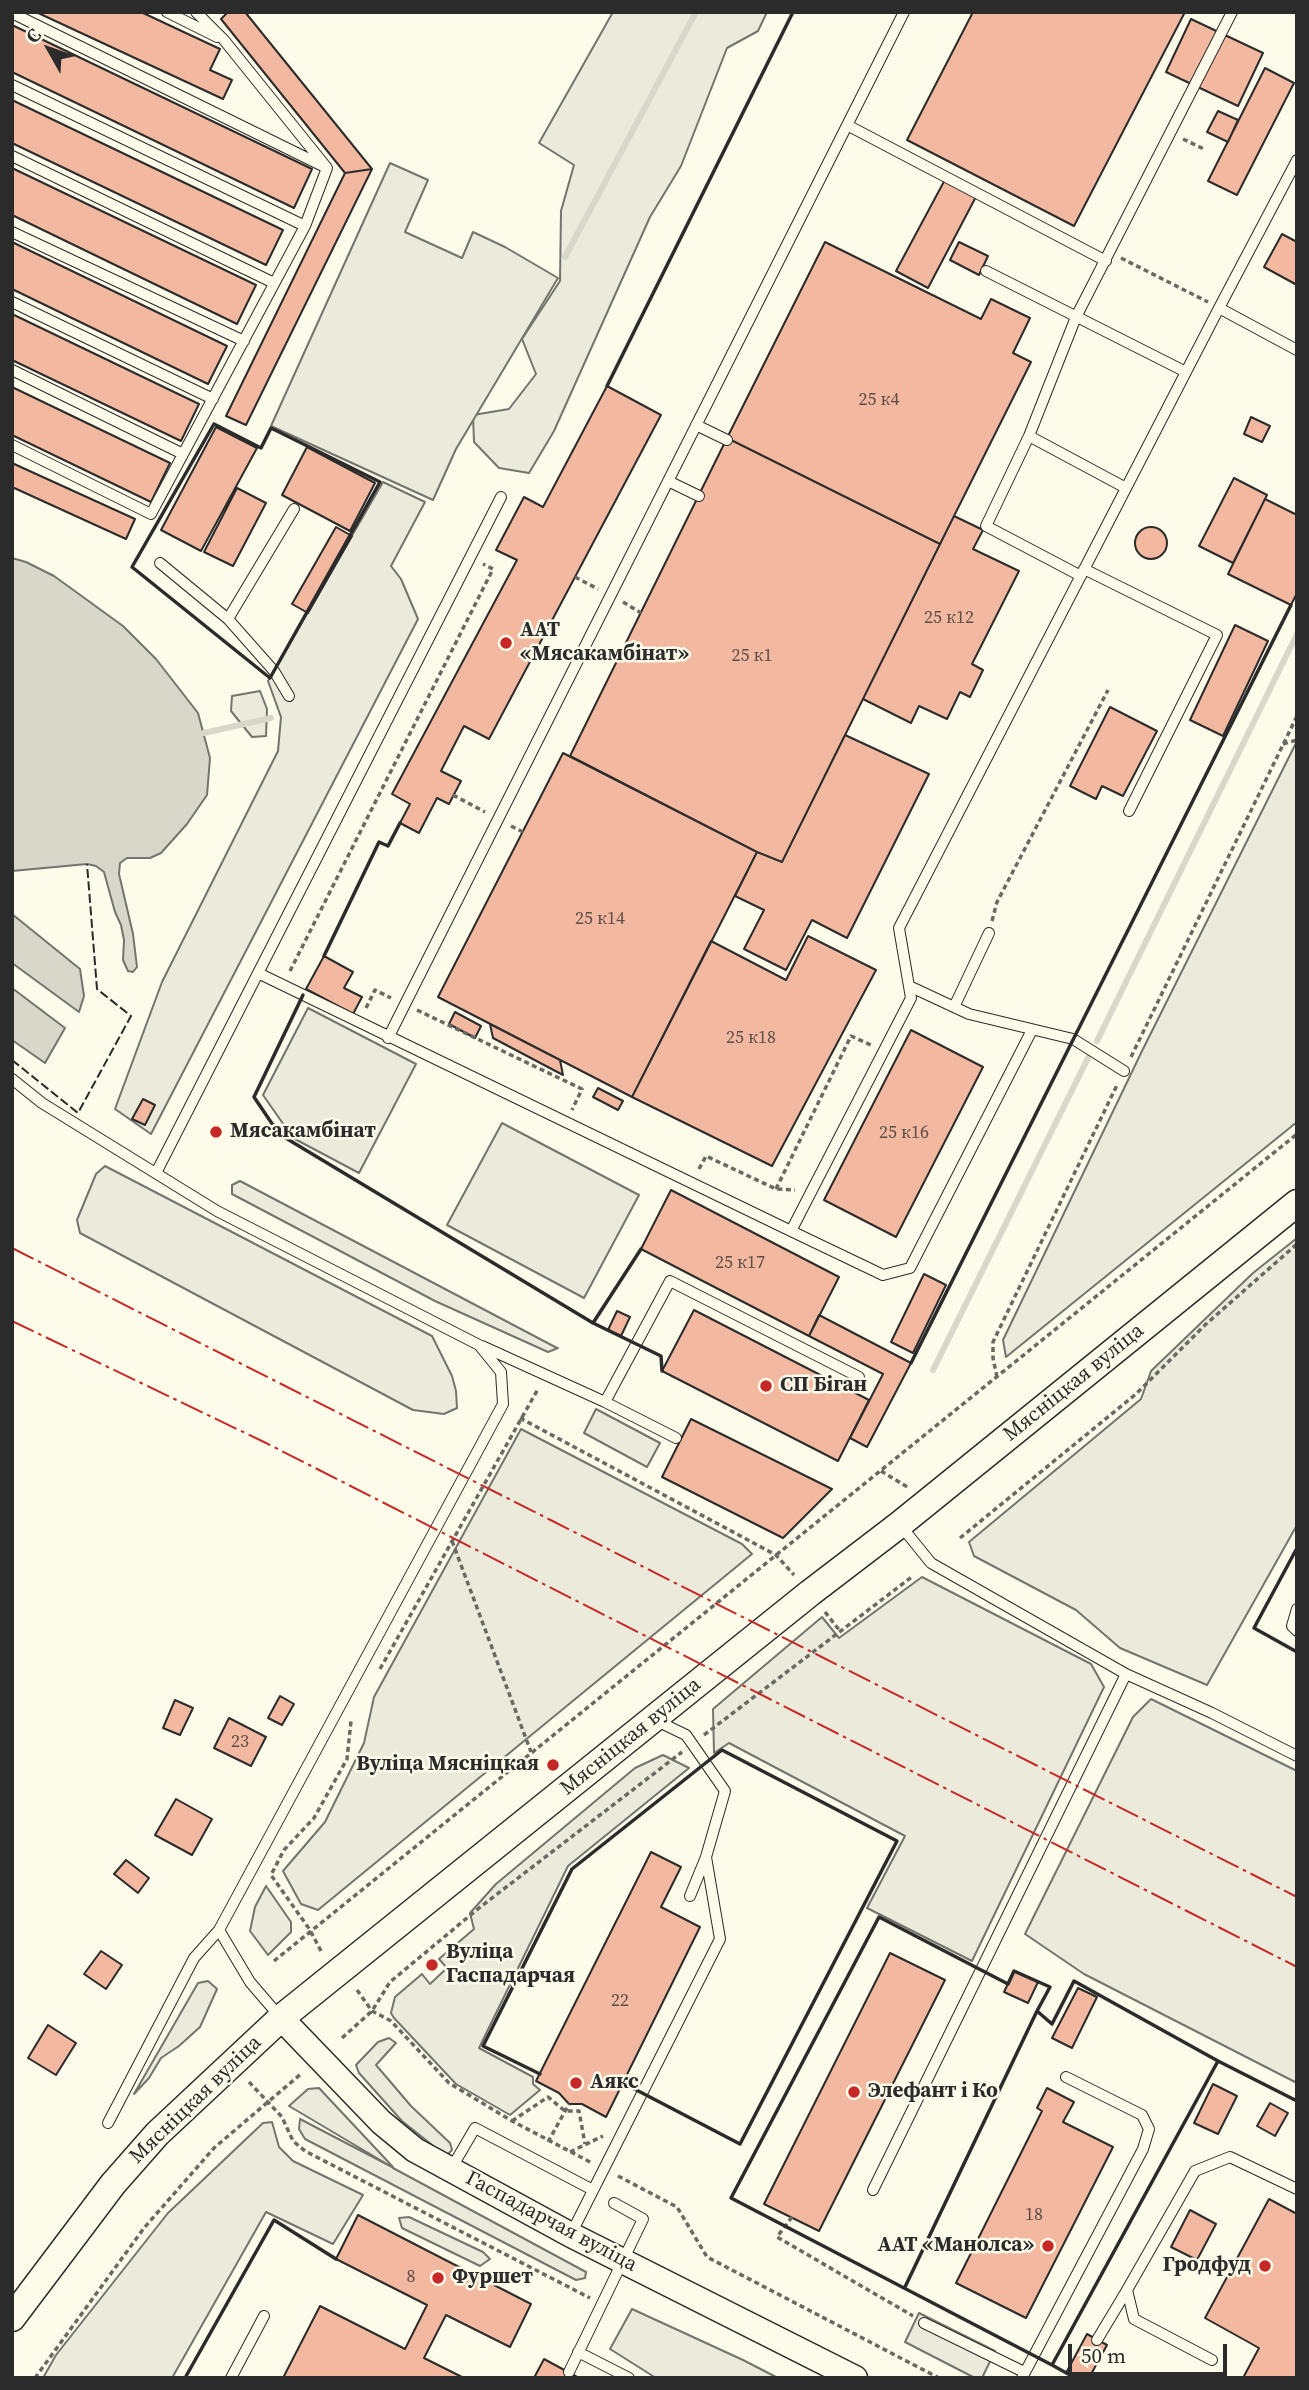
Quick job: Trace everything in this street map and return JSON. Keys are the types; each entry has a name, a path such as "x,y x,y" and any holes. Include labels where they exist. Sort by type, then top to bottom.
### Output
{"main road":[{"name":"Мясніцкая вуліца","path":"12,2318 113,2184 157,2134 281,2018 899,1525 1297,1203"}],"street":[{"name":"Гаспадарчая вуліца","path":"281,2018 381,2122 415,2150 571,2235 855,2378"}],"lane":[{"path":"167,12 224,40"},
{"path":"196,12 224,40 327,168"},
{"path":"388,1038 904,12"},
{"path":"1129,811 1217,635 986,526 1029,436 1076,317 1232,12"},
{"path":"12,13 327,168"},
{"path":"12,85 305,226"},
{"path":"848,125 1108,257"},
{"path":"12,156 274,283"},
{"path":"791,1231 911,998 899,928 1297,160"},
{"path":"12,445 151,514 305,226 327,168"},
{"path":"12,232 244,341"},
{"path":"986,271 1186,372"},
{"path":"12,302 213,399"},
{"path":"1219,308 1297,350"},
{"path":"12,370 183,454"},
{"path":"696,425 727,440"},
{"path":"1029,436 1126,488"},
{"path":"668,481 699,496"},
{"path":"156,1173 501,497"},
{"path":"228,619 294,509"},
{"path":"160,563 228,619 274,670 289,696"},
{"path":"954,1007 989,933"},
{"path":"258,973 883,1275 910,1268 1032,1030"},
{"path":"909,986 969,1014 1073,1040 1124,1071"},
{"path":"12,1079 42,1103 217,1210 479,1345 605,1402 676,1438"},
{"path":"605,1402 670,1280 859,1377"},
{"path":"108,2123 194,1958 219,1930 503,1404 501,1372 479,1345"},
{"path":"899,1525 931,1563 1126,1674 1297,1756"},
{"path":"1297,1609 1292,1626 1297,1631"},
{"path":"873,2190 1126,1674"},
{"path":"653,1719 686,1735 725,1791 706,1857 690,1896"},
{"path":"571,2235 720,1939 706,1857"},
{"path":"219,1930 250,1982 281,2018"},
{"path":"924,2323 1023,2375 1143,2149 1149,2129 1142,2115 1066,2077"},
{"path":"450,2170 475,2128 593,2190"},
{"path":"1097,2340 1195,2171 1230,2157 1297,2189"},
{"path":"569,2372 643,2220 614,2203"},
{"path":"1127,2290 1134,2319 1212,2360"},
{"path":"231,2378 264,2316"},
{"path":"579,2352 629,2378"}],"path":[{"path":"1171,132 1206,150"},
{"path":"1108,257 1219,308"},
{"path":"282,985 493,569 470,558"},
{"path":"989,933 997,902 1108,690"},
{"path":"997,1377 993,1342 1297,716"},
{"path":"1283,744 1297,740"},
{"path":"359,1023 375,990 582,1089 566,1123"},
{"path":"776,1189 851,1036 884,1051"},
{"path":"274,1961 1297,1134"},
{"path":"692,1183 706,1156 776,1189 812,1190"},
{"path":"960,1538 1136,1394 1205,1325 1297,1244"},
{"path":"377,1673 520,1418 547,1376"},
{"path":"520,1418 776,1555 795,1577"},
{"path":"881,1471 930,1499"},
{"path":"452,1541 531,1752"},
{"path":"342,2039 372,2011 390,1982 479,1908 913,1576"},
{"path":"825,1612 840,1631"},
{"path":"321,1951 310,1930 271,1875 284,1850 314,1818 346,1759 351,1721"},
{"path":"357,1990 372,2011"},
{"path":"35,2378 144,2228 214,2148 306,2070"},
{"path":"249,2082 282,2117 293,2141 305,2151 602,2304"},
{"path":"512,2121 548,2097 565,2111 579,2111 585,2144 570,2152"},
{"path":"548,2142 569,2104"},
{"path":"792,2217 777,2237 924,2323"}],"shaded area":[{"path":"613,12 767,12 758,31 727,48 681,166 650,217 554,431 529,473 499,468 474,442 473,415 509,409 536,374 522,339 560,281 561,211 574,165 539,143"},
{"path":"390,163 428,180 405,232 462,258 473,232 558,278 456,449 433,500 271,426"},
{"path":"383,482 425,502 391,566 401,579 418,619 151,1134 115,1109 162,982 278,751 281,717 268,681"},
{"path":"12,558 54,576 123,626 156,659 198,713 210,758 207,795 187,824 161,853 150,858 127,858 120,863 119,874 133,934 137,967 133,972 128,971 123,960 124,940 121,925 104,872 87,864 12,871"},
{"path":"260,691 267,709 266,736 252,737 231,711 232,696"},
{"path":"1297,741 1297,1122 1006,1357 1003,1340 1142,1051"},
{"path":"12,914 80,969 84,996 79,1012 12,963"},
{"path":"12,988 65,1028 45,1063 12,1040"},
{"path":"308,1008 416,1064 359,1173 293,1138 263,1095"},
{"path":"502,1123 639,1195 584,1298 447,1225"},
{"path":"105,1166 432,1336 452,1376 457,1408 444,1414 413,1410 80,1233 77,1220 96,1174"},
{"path":"240,1181 558,1348 548,1352 435,1301 232,1194 232,1185"},
{"path":"1297,1238 1297,1525 1207,1685 1120,1648 1076,1610 974,1556 969,1542 1141,1399 1151,1371 1253,1273"},
{"path":"596,1409 660,1443 647,1467 584,1433"},
{"path":"521,1429 742,1544 752,1554 318,1910 301,1904 283,1871 325,1822 364,1743 374,1697"},
{"path":"922,1577 1091,1664 1104,1687 972,1961 867,1908 905,1836 729,1743 714,1753 713,1709 822,1617 839,1638"},
{"path":"1151,1699 1297,1771 1297,2083 1084,1974 1025,1934 1133,1717"},
{"path":"663,1755 689,1768 568,1866 479,2048 533,2077 533,2084 540,2090 510,2115 456,2084 394,2018 391,2013 395,1997 422,1974 430,1984 447,1968 439,1959 474,1929 470,1913 496,1884 635,1768"},
{"path":"266,1886 291,1922 291,1932 268,1955 250,1931 255,1907"},
{"path":"208,1981 217,1989 200,2027 161,2058 149,2078 134,2094 198,1983"},
{"path":"389,2038 396,2043 376,2065 411,2106 450,2143 452,2150 446,2156 402,2121 359,2073 356,2065 378,2042"},
{"path":"319,2088 393,2168 586,2272 585,2278 576,2280 305,2139 299,2129 300,2119 392,2167 289,2106 308,2089"},
{"path":"272,2122 279,2147 293,2161 363,2195 333,2244 266,2212 172,2378 43,2378 56,2355 168,2213 263,2123"},
{"path":"409,2217 483,2252 490,2259 480,2266 402,2228 399,2218"},
{"path":"632,2309 778,2378 656,2378 610,2349"},
{"path":"919,2313 995,2351 982,2378 975,2378 905,2342"}],"building":[{"path":"36,12 141,12 220,49 210,70 232,80 223,99"},
{"path":"228,12 245,12 372,169 345,173 221,19"},
{"path":"973,12 1185,12 1074,226 907,140"},
{"path":"1191,19 1263,53 1238,106 1166,72"},
{"path":"12,25 312,169 294,208 12,72"},
{"path":"1265,68 1294,83 1237,195 1208,181"},
{"path":"12,100 283,230 266,265 12,143"},
{"path":"1218,111 1238,120 1228,142 1207,132"},
{"path":"12,168 256,285 237,324 12,215"},
{"path":"372,169 246,425 226,416 345,173"},
{"path":"948,174 979,191 928,288 896,271"},
{"path":"1282,234 1297,242 1297,285 1264,267"},
{"path":"12,242 227,346 208,384 12,289"},
{"path":"825,242 981,319 991,299 1030,318 1013,353 1031,362 940,544 727,438"},
{"path":"959,242 988,256 979,275 950,260"},
{"path":"12,314 199,404 181,441 12,360"},
{"name":"ААТ «Мясакамбінат»","path":"607,386 661,415 489,739 464,726 441,771 461,781 449,804 437,798 419,833 400,823 410,804 392,794 517,560 496,550 524,497 543,507"},
{"path":"12,387 170,463 151,502 12,435"},
{"path":"1251,417 1270,426 1262,442 1244,434"},
{"path":"216,427 257,448 201,551 161,530"},
{"path":"727,438 940,544 782,862 757,852 570,756"},
{"path":"307,447 375,483 350,531 282,495"},
{"path":"12,463 135,519 126,539 12,487"},
{"path":"1234,478 1267,495 1233,563 1199,546"},
{"path":"237,488 266,503 233,566 204,552"},
{"path":"1265,499 1297,515 1297,593 1291,605 1228,574"},
{"path":"954,516 983,530 973,549 1019,571 972,664 983,670 970,697 960,692 947,719 919,706 911,723 863,699"},
{"path":"336,527 352,536 308,613 292,604"},
{"path":"1151,527 1162,532 1167,543 1162,554 1151,559 1140,554 1135,543 1140,532"},
{"path":"1235,625 1268,641 1223,736 1190,720"},
{"path":"1110,707 1157,731 1123,796 1102,786 1096,799 1070,786"},
{"path":"845,735 929,774 847,938 812,920 786,970 744,949 764,910 735,896 757,852 782,862"},
{"path":"563,753 757,852 632,1097 438,997"},
{"path":"808,936 876,970 772,1166 632,1097 711,941 786,980"},
{"path":"324,956 353,972 344,988 362,997 353,1014 306,989"},
{"path":"455,1012 481,1026 475,1038 449,1024"},
{"path":"490,1024 560,1060 563,1075 493,1038"},
{"path":"911,1030 983,1067 896,1237 824,1200"},
{"path":"598,1088 623,1101 618,1110 593,1097"},
{"path":"143,1099 155,1105 145,1125 132,1119"},
{"path":"671,1190 839,1277 809,1336 641,1249"},
{"path":"924,1274 946,1285 913,1353 891,1342"},
{"name":"СП Біган","path":"694,1310 869,1400 838,1461 662,1371"},
{"path":"617,1311 630,1317 621,1336 608,1330"},
{"path":"819,1315 911,1363 867,1447 850,1438 883,1374 809,1336"},
{"path":"691,1419 832,1489 783,1538 662,1477"},
{"path":"280,1696 294,1704 282,1725 268,1718"},
{"path":"175,1700 193,1708 180,1735 163,1728"},
{"path":"229,1718 266,1737 251,1766 214,1748"},
{"path":"176,1799 212,1819 192,1855 155,1835"},
{"path":"651,1852 681,1867 661,1907 700,1927 606,2117 582,2104 569,2104 559,2093 536,2081"},
{"path":"126,1860 149,1878 138,1893 114,1874"},
{"path":"101,1951 122,1965 106,1989 84,1974"},
{"name":"Элефант і Ко","path":"890,1953 945,1980 819,2231 764,2204"},
{"path":"1014,1971 1038,1982 1028,2003 1004,1992"},
{"path":"1078,1988 1097,1997 1072,2048 1052,2038"},
{"path":"48,2025 76,2043 56,2075 28,2058"},
{"path":"1213,2084 1237,2096 1218,2134 1194,2123"},
{"path":"1047,2088 1074,2102 1063,2122 1113,2147 1026,2318 956,2283 1042,2111 1037,2108"},
{"path":"1270,2103 1288,2113 1275,2136 1257,2126"},
{"name":"Гродфуд","path":"1269,2199 1297,2214 1297,2378 1243,2378 1259,2348 1205,2318"},
{"path":"1190,2210 1216,2224 1197,2260 1171,2247"},
{"path":"358,2215 531,2304 510,2347 446,2315 424,2358 464,2378 283,2378 320,2306 405,2349 427,2305 336,2259"},
{"path":"1087,2334 1107,2345 1089,2378 1075,2378 1066,2373"},
{"path":"544,2359 579,2378 538,2378 535,2376"}],"waterway":[{"path":"565,257 696,12"},
{"path":"1097,1041 1297,634"},
{"path":"204,733 271,718"},
{"path":"933,1370 1088,1058"}],"fence":[{"path":"12,1060 78,1113 131,1016 97,989 87,864"}],"wall":[{"path":"607,386 793,12"},
{"path":"214,424 261,448 271,428 380,482 270,678 132,567 214,424"},
{"path":"911,1363 1291,605"},
{"path":"324,956 379,842 388,846 400,823"},
{"path":"303,995 254,1097 279,1134 593,1323 661,1356 662,1371"},
{"path":"593,1323 641,1249"},
{"path":"1297,1548 1254,1628 1297,1652"},
{"path":"540,2074 483,2046 572,1869 722,1750 897,1841 740,2144 623,2083"},
{"path":"879,1917 1008,1984 1014,1971 1050,1987 1037,2011 1052,2024 1074,1981 1218,2061 1052,2365 731,2198 879,1917"},
{"path":"905,2287 1037,2011"},
{"path":"1218,2061 1297,2101"},
{"path":"185,2378 274,2220 336,2259"},
{"path":"1052,2365 1070,2375"}],"power":[{"path":"12,1248 1297,1897"},
{"path":"12,1321 264,1442 1297,1967"}],"place":[{"name":"ААТ «Мясакамбінат»","path":"506,643"},
{"name":"Мясакамбінат","path":"216,1132"},
{"name":"СП Біган","path":"766,1386"},
{"name":"Вуліца Мясніцкая","path":"553,1765"},
{"name":"Вуліца Гаспадарчая","path":"432,1965"},
{"name":"Аякс","path":"576,2083"},
{"name":"Элефант і Ко","path":"854,2092"},
{"name":"ААТ «Манолса»","path":"1048,2246"},
{"name":"Гродфуд","path":"1265,2266"},
{"name":"Фуршет","path":"438,2278"}]}
